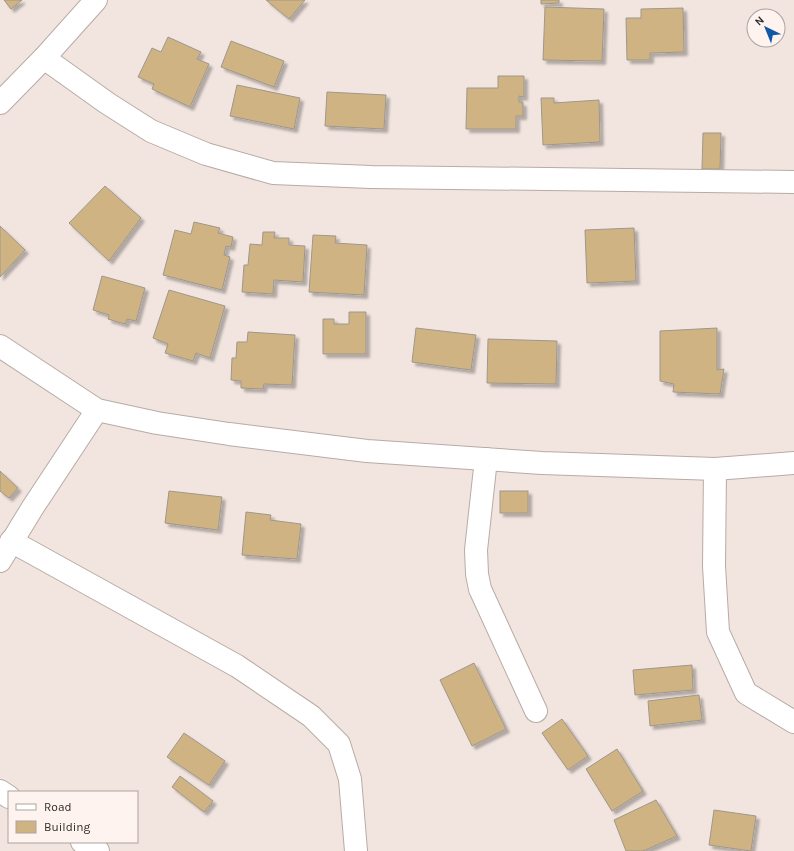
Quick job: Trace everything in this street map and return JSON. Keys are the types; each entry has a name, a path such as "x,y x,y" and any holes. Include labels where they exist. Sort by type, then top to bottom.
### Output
{"street":[{"path":"0,103 44,58 96,0"},
{"path":"44,58 107,103 151,131 206,154 273,173 371,177 794,182"},
{"path":"0,346 97,410 157,423 236,435 367,451 542,463 715,469 794,463"},
{"path":"0,561 11,541 97,410"},
{"path":"486,459 476,550 477,574 480,589 536,711"},
{"path":"715,469 714,566 718,632 746,693 794,722"},
{"path":"11,541 237,666 311,716 339,744 350,779 356,851"},
{"path":"84,843 98,851"}],"building":[{"path":"4,0 22,0 11,9"},
{"path":"266,0 305,0 289,19"},
{"path":"541,0 559,0 559,3 541,4"},
{"path":"545,7 604,9 602,61 543,60"},
{"path":"683,8 684,52 650,53 650,60 627,60 626,18 641,18 641,9"},
{"path":"168,37 201,52 197,59 209,64 190,107 152,89 154,84 138,77 152,48 161,52"},
{"path":"231,41 284,61 274,87 221,67"},
{"path":"498,76 524,76 524,97 519,96 519,102 523,103 523,116 516,116 516,129 466,129 467,88 498,88"},
{"path":"237,85 300,98 294,129 230,116"},
{"path":"327,92 386,95 384,129 325,126"},
{"path":"541,98 554,98 554,103 599,100 600,142 543,145"},
{"path":"703,133 721,133 720,169 702,169"},
{"path":"105,186 141,218 109,261 69,223"},
{"path":"194,222 220,228 218,233 233,237 231,247 226,246 224,255 230,257 222,290 163,275 175,230 191,234"},
{"path":"0,226 25,250 0,277"},
{"path":"634,228 636,281 587,283 585,230"},
{"path":"263,232 275,232 274,238 289,238 289,245 305,246 303,282 274,280 273,294 242,292 244,265 248,265 250,244 262,245"},
{"path":"313,235 336,236 335,243 367,245 364,295 309,292"},
{"path":"102,276 145,288 136,321 127,319 125,324 108,319 109,315 93,310"},
{"path":"169,290 225,306 210,358 196,353 193,361 165,353 168,344 153,338"},
{"path":"349,312 366,312 366,354 323,354 323,319 334,319 334,324 349,324"},
{"path":"416,328 476,335 471,370 412,362"},
{"path":"717,328 717,370 724,369 720,394 673,392 674,384 660,381 660,331"},
{"path":"248,332 295,335 292,385 264,384 263,389 241,388 241,381 231,380 232,358 236,358 237,342 247,342"},
{"path":"488,339 557,341 556,384 487,383"},
{"path":"0,471 18,488 9,498 0,491"},
{"path":"169,491 222,497 218,530 165,523"},
{"path":"500,491 528,491 528,513 500,513"},
{"path":"246,512 271,515 270,520 301,524 297,559 242,555"},
{"path":"474,663 506,729 472,746 440,680"},
{"path":"692,665 693,690 635,695 633,670"},
{"path":"699,695 702,720 650,726 648,701"},
{"path":"562,719 588,756 568,770 542,733"},
{"path":"184,733 225,761 209,785 167,757"},
{"path":"617,749 643,791 612,811 586,769"},
{"path":"180,776 213,801 204,812 172,787"},
{"path":"656,800 677,836 643,851 626,851 614,820"},
{"path":"714,810 756,816 751,851 709,845"}]}
